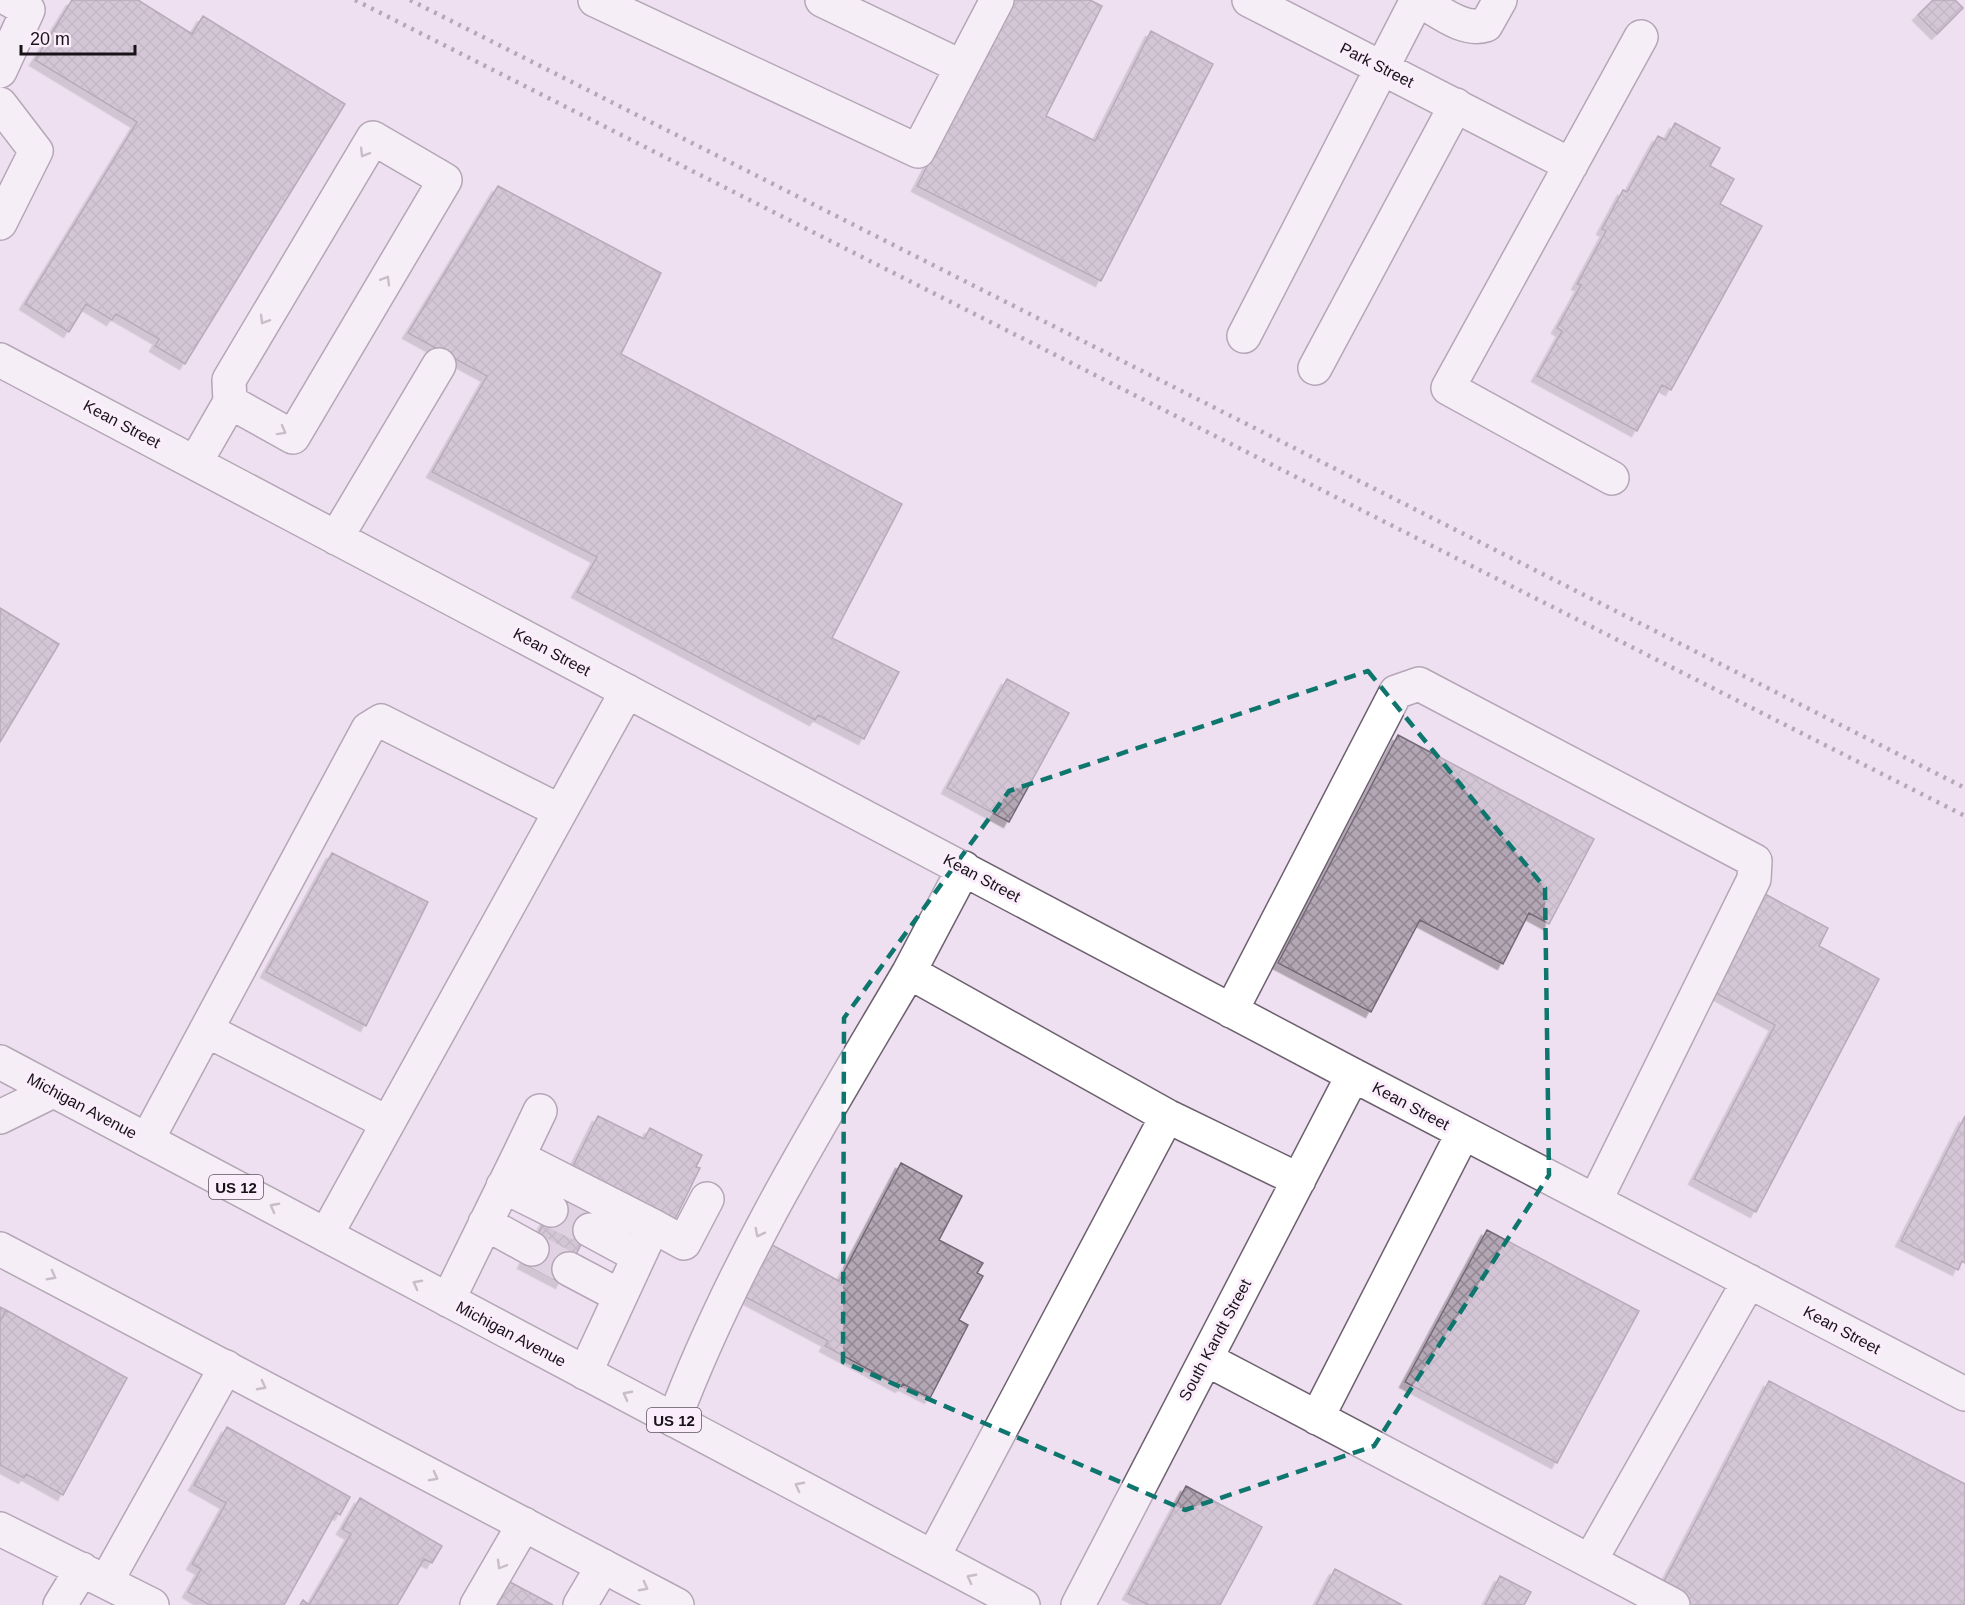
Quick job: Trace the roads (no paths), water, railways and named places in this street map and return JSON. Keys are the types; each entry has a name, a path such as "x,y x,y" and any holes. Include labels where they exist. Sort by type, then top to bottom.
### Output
{"street":[{"path":"595,0 918,151 997,0"},
{"path":"822,0 962,67"},
{"name":"Park Street","path":"1250,0 1297,11 1382,67 1571,165"},
{"path":"1244,336 1418,0 1467,27 1477,28 1486,25 1500,0"},
{"path":"0,71 19,5"},
{"path":"1612,478 1448,388 1641,37"},
{"path":"0,104 36,151 0,224"},
{"path":"1315,368 1456,105"},
{"path":"195,463 230,402 229,380 373,138 445,180 293,437 230,402"},
{"name":"Kean Street","path":"0,360 964,868 1353,1076 1965,1394"},
{"path":"336,538 439,365"},
{"path":"1231,1011 1396,692 1419,684 1755,861 1754,879 1595,1201"},
{"path":"326,1235 627,691"},
{"path":"147,1140 208,1031 368,729 381,721 560,811"},
{"path":"674,1420 701,1347 785,1181 909,972 964,868"},
{"path":"909,972 1167,1116 1299,1179"},
{"path":"208,1031 388,1123"},
{"name":"Michigan Avenue","path":"0,1062 1023,1605"},
{"name":"South Kandt Street","path":"1078,1605 1353,1076"},
{"path":"0,1117 53,1091"},
{"path":"448,1300 540,1111"},
{"path":"933,1557 1167,1116"},
{"path":"1317,1418 1463,1133"},
{"path":"518,1157 684,1243 707,1199"},
{"path":"503,1186 550,1210"},
{"path":"485,1223 532,1249"},
{"path":"585,1373 653,1226"},
{"path":"590,1230 638,1256"},
{"path":"0,1249 677,1605"},
{"path":"569,1269 620,1296"},
{"path":"1590,1561 1749,1281"},
{"path":"1206,1359 1673,1605"},
{"path":"60,1605 94,1575 226,1367"},
{"path":"477,1605 524,1524"},
{"path":"0,1529 152,1605"},
{"path":"580,1605 603,1566"}],"tunnel":[{"path":"551,1210 590,1230"},
{"path":"532,1249 569,1269"}],"railway":[{"path":"355,0 1965,816"},
{"path":"410,0 1965,788"}]}
